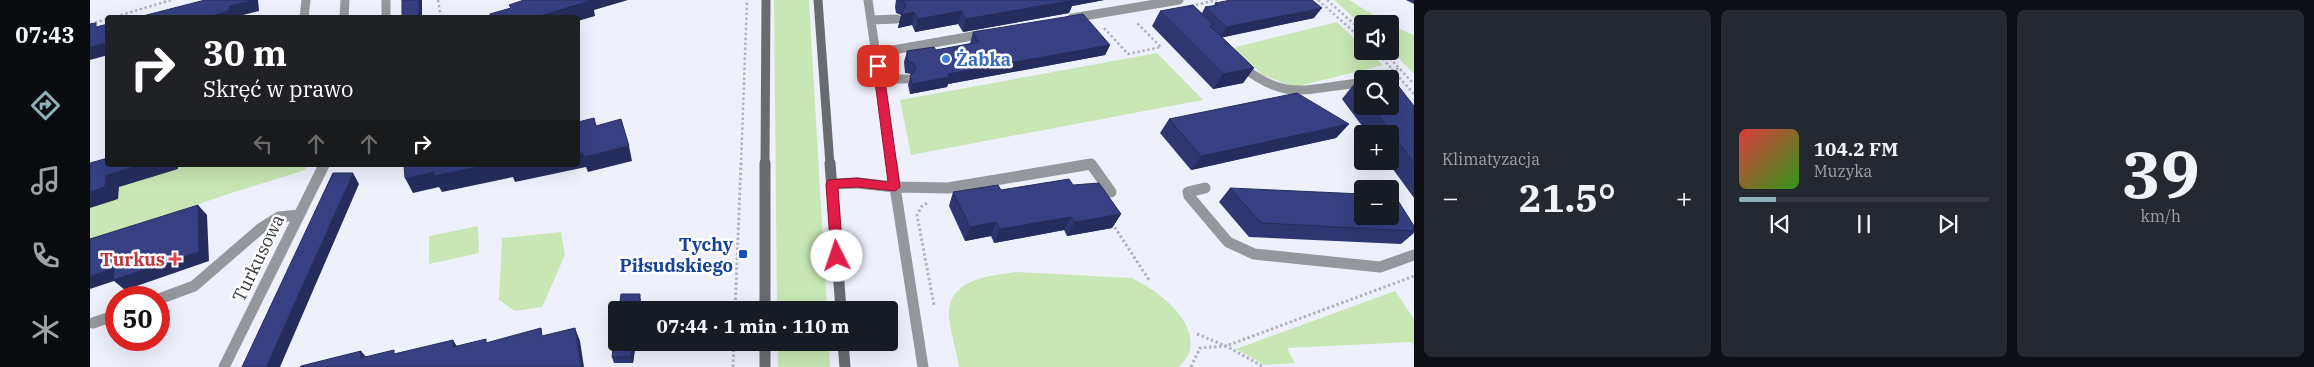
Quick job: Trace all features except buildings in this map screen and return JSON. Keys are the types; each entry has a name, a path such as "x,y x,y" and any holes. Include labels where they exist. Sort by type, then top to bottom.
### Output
{"main road":[{"path":"765,301 766,0"},
{"path":"818,0 840,301"},
{"path":"764,367 765,351"},
{"path":"844,351 845,367"}],"street":[{"path":"304,15 306,0"},
{"path":"344,15 345,0"},
{"path":"386,0 386,15"},
{"path":"870,0 871,20 895,187 923,367"},
{"path":"1064,20 1175,1 1181,10"},
{"path":"871,20 897,20"},
{"path":"876,52 998,31"},
{"path":"1231,57 1253,77 1287,91 1301,92 1354,83"},
{"path":"880,79 907,79"},
{"path":"832,184 857,183 895,187 948,188 1091,164 1111,192"},
{"name":"Turkusowa","path":"224,367 323,167"},
{"path":"1205,188 1188,192 1189,196 1228,242 1254,254 1380,267 1414,255"},
{"path":"170,295 194,286 260,230 279,217 299,215"},
{"path":"93,323 105,318"}],"path":[{"path":"121,15 171,0"},
{"path":"438,0 440,15"},
{"path":"735,301 747,0"},
{"path":"1181,10 1194,4 1217,0"},
{"path":"1318,0 1354,31"},
{"path":"1327,0 1354,24"},
{"path":"90,24 105,20"},
{"path":"1128,23 1145,20"},
{"path":"1112,26 1104,28 1128,54 1161,47 1136,22"},
{"path":"1384,60 1392,70 1400,69"},
{"path":"1392,60 1414,84"},
{"path":"1399,78 1414,94"},
{"path":"930,201 921,207 918,215 934,305"},
{"path":"1111,222 1149,280"},
{"path":"1191,367 1200,348 1226,346 1414,276"},
{"path":"1197,334 1226,346 1264,367"},
{"path":"732,367 733,351"}],"green space":[{"path":"774,0 809,0 826,301 777,301"},
{"path":"1334,0 1349,0 1373,15 1354,15 1354,18"},
{"path":"1337,22 1354,38 1354,60 1378,60 1383,65 1363,70 1354,70 1354,72 1295,87 1263,75 1232,48"},
{"path":"1399,29 1414,35 1414,74 1399,58"},
{"path":"1157,53 1203,100 911,155 900,100"},
{"path":"148,167 307,167 305,170 228,194 90,242 90,197"},
{"path":"478,226 479,253 429,264 429,236"},
{"path":"561,232 565,255 542,307 515,311 499,300 502,238"},
{"path":"1017,272 1131,278 1141,283 1162,297 1181,316 1190,338 1190,350 1186,359 1179,367 959,367 949,316 952,299 958,291 975,280"},
{"path":"1395,291 1414,319 1414,346 1411,342 1287,348 1295,363 1265,365 1236,349"},
{"path":"778,351 829,351 830,367 778,367"}],"place":[{"name":"Żabka","path":"946,59"},
{"name":"Tychy Piłsudskiego","path":"743,254"},
{"name":"Turkus","path":"175,259"}],"route":[{"path":"837,256 832,184 857,183 895,187 878,66"}]}
